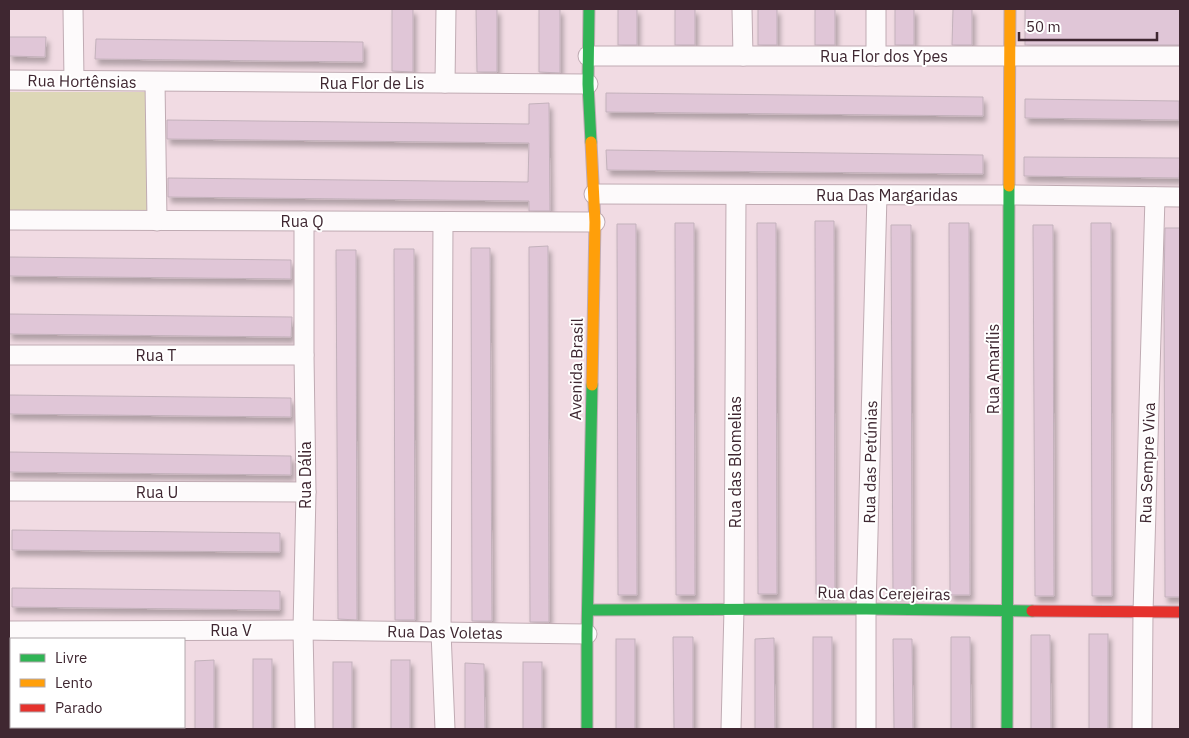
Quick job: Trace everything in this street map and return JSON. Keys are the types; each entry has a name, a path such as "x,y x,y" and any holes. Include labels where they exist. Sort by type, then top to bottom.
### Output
{"street":[{"path":"74,9 74,80"},
{"path":"445,83 446,9"},
{"name":"Avenida Brasil","path":"587,729 595,222 588,84 589,9"},
{"path":"742,9 743,56"},
{"path":"876,9 876,56"},
{"name":"Rua Amarílis","path":"1007,729 1009,611 1010,9"},
{"name":"Rua Flor dos Ypes","path":"588,56 1180,56"},
{"name":"Rua Hortênsias","path":"9,80 155,82"},
{"path":"155,82 157,220"},
{"name":"Rua Flor de Lis","path":"155,82 588,84"},
{"name":"Rua Das Margaridas","path":"594,194 1180,197"},
{"name":"Rua das Blomelias","path":"731,729 734,609 736,195"},
{"name":"Rua das Petúnias","path":"866,729 866,609 877,195"},
{"name":"Rua Sempre Viva","path":"1142,729 1143,613 1155,197"},
{"name":"Rua Q","path":"9,220 595,222"},
{"name":"Rua Dália","path":"304,221 306,492 303,630 305,729"},
{"path":"443,222 442,632 445,729"},
{"name":"Rua T","path":"9,355 304,355"},
{"name":"Rua U","path":"9,491 306,492"},
{"name":"Rua das Cerejeiras","path":"588,610 866,609 1180,612"},
{"name":"Rua V","path":"9,630 171,634 303,630"},
{"name":"Rua Das Voletas","path":"303,630 587,634"}],"shaded area":[{"path":"9,92 152,92 151,214 9,214"}],"building":[{"path":"392,9 413,9 413,72 392,71"},
{"path":"476,9 497,9 497,72 477,72"},
{"path":"539,9 560,9 560,73 539,72"},
{"path":"618,9 637,9 637,45 618,45"},
{"path":"675,9 695,9 695,45 675,45"},
{"path":"758,9 777,9 777,45 758,45"},
{"path":"815,9 835,9 835,45 815,45"},
{"path":"895,9 914,9 914,45 895,45"},
{"path":"953,9 972,9 972,45 952,45"},
{"path":"1025,9 1180,9 1180,45 1025,45"},
{"path":"9,37 46,37 45,57 9,56"},
{"path":"96,39 363,42 363,62 95,59"},
{"path":"606,93 983,97 983,116 606,112"},
{"path":"1025,99 1179,101 1179,120 1025,118"},
{"path":"549,103 550,211 529,211 529,201 168,197 168,178 528,182 529,143 167,139 167,120 529,124 529,104"},
{"path":"606,150 983,155 983,174 607,170"},
{"path":"1024,157 1180,158 1179,178 1024,176"},
{"path":"815,221 834,221 835,594 816,594"},
{"path":"675,223 694,223 695,595 676,595"},
{"path":"757,223 776,223 777,594 758,594"},
{"path":"949,223 969,223 970,595 950,595"},
{"path":"1091,223 1111,223 1112,596 1092,596"},
{"path":"617,224 636,224 637,595 618,595"},
{"path":"891,225 911,225 912,594 893,594"},
{"path":"1033,225 1053,225 1054,596 1035,596"},
{"path":"1165,228 1180,228 1180,597 1165,597"},
{"path":"548,246 549,622 530,622 529,247"},
{"path":"471,248 490,248 492,621 472,621"},
{"path":"394,249 414,249 415,620 395,620"},
{"path":"336,250 356,250 357,620 338,619"},
{"path":"9,257 291,260 291,279 9,276"},
{"path":"9,314 292,317 291,337 9,334"},
{"path":"9,395 291,398 291,417 9,414"},
{"path":"9,452 291,456 291,475 9,472"},
{"path":"12,530 280,533 280,552 12,550"},
{"path":"12,588 280,591 280,610 12,607"},
{"path":"1089,634 1108,634 1108,729 1089,729"},
{"path":"1031,635 1050,635 1051,729 1031,729"},
{"path":"673,637 693,637 693,729 674,729"},
{"path":"813,637 832,637 832,729 813,729"},
{"path":"951,637 970,637 971,729 951,729"},
{"path":"774,638 775,729 755,729 755,639"},
{"path":"616,639 635,639 635,729 616,729"},
{"path":"893,639 912,639 913,729 894,729"},
{"path":"253,659 272,659 272,729 253,729"},
{"path":"214,660 214,729 195,729 195,661"},
{"path":"391,660 410,660 410,729 391,729"},
{"path":"333,662 352,662 352,729 333,729"},
{"path":"523,662 542,662 542,729 523,729"},
{"path":"465,663 484,664 485,729 465,729"}],"traffic: fast":[{"path":"589,9 588,84 591,142"},
{"path":"1007,729 1009,186"},
{"path":"587,729 592,385"},
{"path":"588,610 866,609 1032,611"}],"traffic: slow":[{"path":"1009,186 1010,9"},
{"path":"591,142 595,222 592,385"}],"traffic: jam":[{"path":"1032,611 1180,612"}]}
